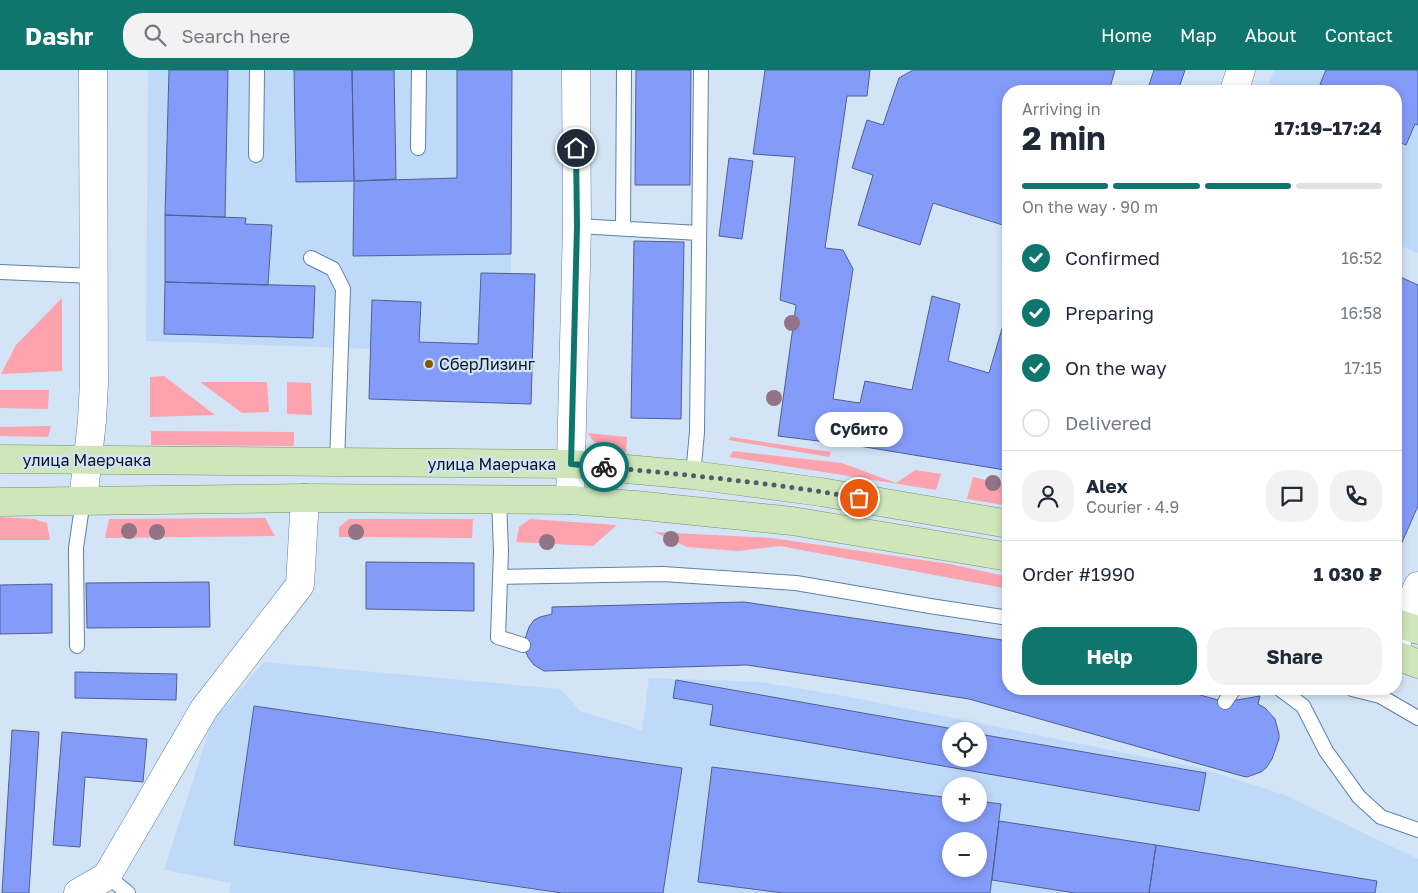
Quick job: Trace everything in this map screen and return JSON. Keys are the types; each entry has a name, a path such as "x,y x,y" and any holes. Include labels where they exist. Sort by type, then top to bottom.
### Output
{"main road":[{"name":"улица Маерчака","path":"0,460 571,464 693,475 821,492 1002,523"},
{"path":"0,502 305,498 570,500 792,521 1002,556"},
{"path":"1402,657 1418,664"}],"street":[{"path":"84,500 94,383 93,70"},
{"path":"570,500 577,226 576,70"},
{"path":"1236,85 1241,70"},
{"path":"78,893 107,876 204,709 300,586 305,498"},
{"path":"1403,631 1418,586"}],"lane":[{"path":"256,154 257,70"},
{"path":"418,148 419,70"},
{"path":"623,228 624,70"},
{"path":"693,475 697,432 701,70"},
{"path":"577,226 699,232"},
{"path":"311,258 333,269 343,289 337,463"},
{"path":"0,272 94,276"},
{"path":"499,499 501,551 498,638 523,645"},
{"path":"77,646 76,548 84,500"},
{"path":"500,577 663,574 796,583 1002,617"},
{"path":"1225,702 1230,695"},
{"path":"1288,695 1303,706 1326,751 1359,797 1381,817 1418,830"},
{"path":"1385,695 1418,718"},
{"path":"107,876 128,893"}],"shaded area":[{"path":"148,70 512,70 511,273 535,274 531,404 369,399 370,349 146,341"},
{"path":"1274,70 1418,70 1418,253 1402,246 1402,85 1268,85"},
{"path":"62,298 62,371 1,374 16,345"},
{"path":"164,376 215,415 150,417 150,377"},
{"path":"200,382 267,382 269,412 242,413"},
{"path":"287,382 311,383 312,415 287,414"},
{"path":"0,390 49,390 48,409 0,408"},
{"path":"51,426 48,437 0,436 0,427"},
{"path":"151,431 294,432 294,446 151,445"},
{"path":"588,433 627,437 626,453 604,449 595,443"},
{"path":"731,437 831,452 829,457 728,440"},
{"path":"733,451 842,463 896,483 915,470 941,474 936,490 729,457"},
{"path":"973,477 1002,483 1002,505 967,499"},
{"path":"0,517 34,519 47,523 50,540 0,540"},
{"path":"265,518 275,536 105,538 109,519"},
{"path":"349,519 473,519 472,538 339,537 339,527"},
{"path":"530,519 617,525 593,546 516,542 519,527"},
{"path":"654,532 772,538 950,564 1002,575 1002,588 780,546 738,551 687,547"},
{"path":"264,662 561,689 580,711 642,730 649,678 760,682 850,697 973,722 942,722 942,767 987,767 987,725 1200,768 1285,795 1418,859 1418,893 229,893 231,883 164,870 211,724"}],"building":[{"path":"169,70 228,70 225,217 165,215"},
{"path":"294,70 352,70 354,181 296,182"},
{"path":"352,70 394,70 396,179 354,181"},
{"path":"457,70 512,70 511,254 353,256 354,181 457,178"},
{"path":"636,70 691,70 690,185 635,185"},
{"path":"765,70 870,70 867,96 847,96 825,248 843,250 853,269 833,399 860,403 865,381 912,390 932,296 960,304 948,361 989,373 1002,329 1002,470 859,446 778,436 796,305 780,300 795,157 753,154"},
{"path":"913,70 1115,70 1111,85 1002,85 1002,225 933,203 920,245 858,225 873,175 852,168 867,120 883,125 899,78"},
{"path":"1154,70 1185,70 1180,85 1149,85"},
{"path":"1326,70 1418,70 1418,125 1415,124 1406,145 1402,143 1402,85 1320,84"},
{"path":"729,158 753,161 742,239 719,236"},
{"path":"165,215 246,218 245,224 272,225 268,285 165,282"},
{"path":"634,241 684,242 681,419 631,418"},
{"path":"481,273 535,274 531,404 369,399 372,300 421,302 419,342 478,344"},
{"path":"1402,278 1418,285 1418,506 1402,542"},
{"path":"165,282 315,286 313,338 164,334"},
{"path":"366,562 474,563 474,611 366,609"},
{"path":"209,582 210,627 87,628 86,583"},
{"path":"52,584 52,633 0,634 0,585"},
{"path":"744,602 1002,640 1002,695 1200,695 1225,702 1260,696 1258,704 1265,708 1275,719 1279,739 1272,759 1266,768 1247,777 969,699 747,665 544,671 534,665 523,645 529,627 534,620 552,614 552,607"},
{"path":"75,672 177,674 176,700 75,698"},
{"path":"676,680 942,727 942,766 710,725 713,705 673,698"},
{"path":"254,706 682,768 663,893 562,893 234,845"},
{"path":"12,730 39,732 29,893 2,893"},
{"path":"62,732 147,739 143,782 85,777 80,847 53,845"},
{"path":"987,735 1206,773 1199,811 949,767 987,767"},
{"path":"712,767 942,797 942,822 987,822 987,802 1001,804 990,893 783,893 698,882"},
{"path":"999,821 1156,845 1149,893 1075,893 992,880"},
{"path":"1156,845 1377,881 1375,893 1149,893"}],"way so far":[{"path":"604,467 693,475 859,498"}],"place":[{"name":"СберЛизинг","path":"429,364"},
{"name":"Субито","path":"859,498"}],"route":[{"path":"576,148 577,226 571,464 604,467"}]}
